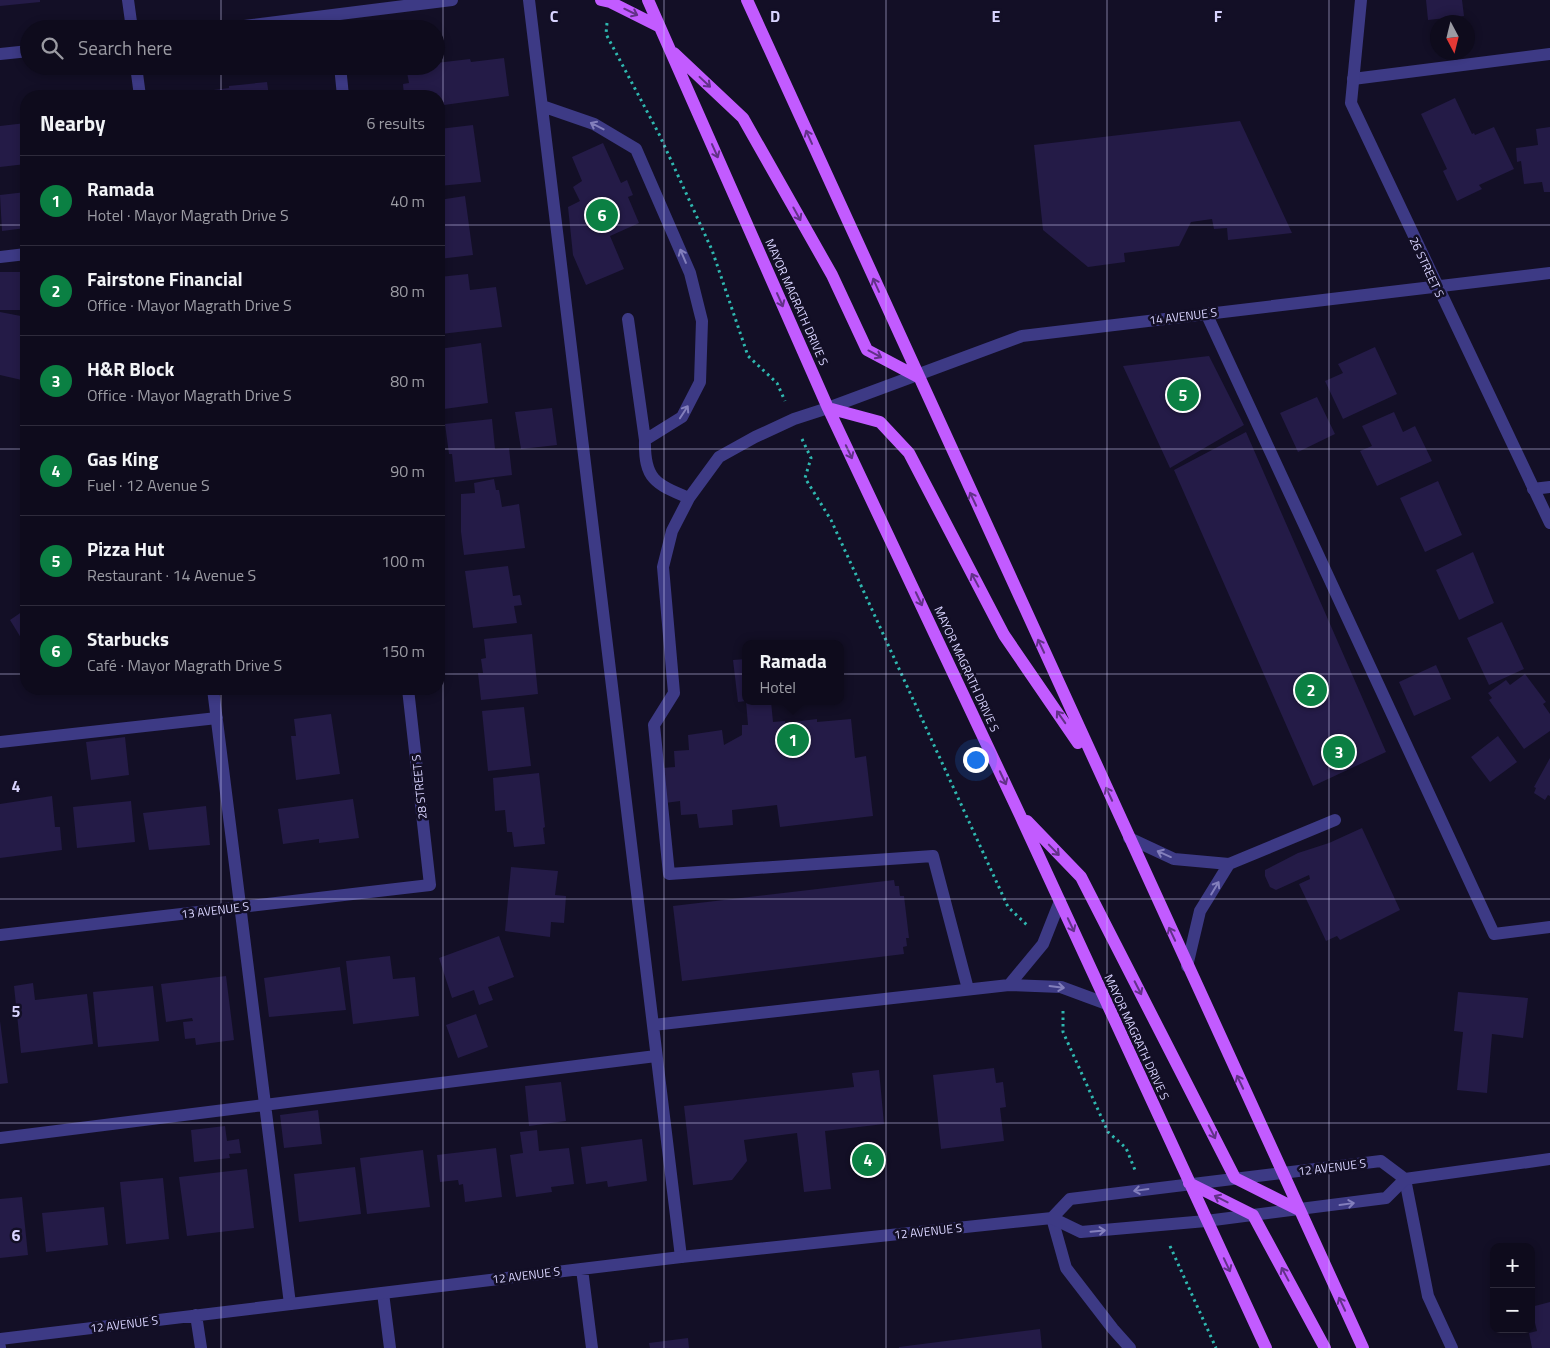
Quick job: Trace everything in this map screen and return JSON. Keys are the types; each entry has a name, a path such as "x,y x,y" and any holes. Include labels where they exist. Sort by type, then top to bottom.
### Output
{"main road":[{"path":"601,0 610,2 660,27"},
{"name":"MAYOR MAGRATH DRIVE S","path":"648,0 828,408 1020,815 1266,1348"},
{"path":"747,0 1098,772 1363,1348"},
{"path":"669,48 743,118 832,275 867,350 918,377"},
{"path":"828,408 880,422 909,453 1004,635 1098,772"},
{"path":"1020,815 1081,877 1236,1178 1299,1210"},
{"path":"1189,1183 1253,1215 1324,1348"}],"street":[{"path":"128,0 131,20"},
{"path":"293,20 452,0"},
{"path":"529,0 681,1257"},
{"name":"26 STREET S","path":"1361,0 1351,103 1550,523"},
{"path":"334,15 335,20"},
{"path":"0,54 20,52"},
{"path":"1353,79 1550,54"},
{"path":"137,75 139,90"},
{"path":"341,75 342,90"},
{"path":"542,106 594,124 636,149 690,273 702,321 700,382 682,417 645,440"},
{"path":"0,257 20,255"},
{"name":"14 AVENUE S","path":"968,989 933,856 669,874 654,725 674,693 663,567 672,531 688,498 719,457 794,419 918,377 1022,336 1550,273"},
{"path":"1206,313 1494,934 1550,927"},
{"path":"628,319 645,440 645,458 650,476 665,488 688,498"},
{"path":"1534,489 1550,487"},
{"path":"214,695 290,1304"},
{"name":"28 STREET S","path":"409,695 430,885"},
{"path":"0,742 217,718"},
{"path":"1129,838 1174,859 1229,864 1335,820"},
{"path":"1187,966 1200,911 1229,864"},
{"name":"13 AVENUE S","path":"0,935 430,885"},
{"path":"1009,985 1044,944 1060,901"},
{"path":"653,1025 1009,985 1061,987 1107,1004"},
{"path":"0,1138 656,1056"},
{"path":"1052,1218 1081,1232 1299,1210 1386,1198 1405,1179 1550,1159"},
{"name":"12 AVENUE S","path":"0,1339 681,1257 1052,1218 1070,1199 1381,1161 1405,1179"},
{"path":"1405,1179 1428,1296 1452,1348"},
{"path":"1052,1218 1066,1268 1130,1348"},
{"path":"582,1269 592,1348"},
{"path":"383,1292 390,1348"},
{"path":"196,1315 200,1348"}],"path":[{"path":"608,19 606,34 659,134 712,250 748,356 777,383"},
{"path":"812,458 805,478 831,520 1008,907 1032,929"},
{"path":"1064,1008 1062,1032 1108,1132 1126,1148"},
{"path":"1169,1244 1216,1348"}],"building":[{"path":"0,0 40,0 40,2 0,6"},
{"path":"1426,0 1462,0 1464,15 1430,15 1430,20 1428,20"},
{"path":"504,58 509,96 445,105 445,90 404,90 403,84 409,83 408,75 445,75 445,62 470,59 471,62"},
{"path":"267,82 268,90 214,90 229,88 229,86"},
{"path":"1455,98 1472,134 1474,133 1475,135 1494,127 1514,169 1479,185 1482,189 1457,201 1443,171 1447,169 1421,114"},
{"path":"1240,121 1292,233 1228,240 1227,228 1214,229 1212,219 1191,222 1179,246 1124,253 1125,262 1088,267 1043,230 1034,145"},
{"path":"20,124 20,165 0,167 0,126"},
{"path":"473,125 481,182 445,185 445,128"},
{"path":"1550,127 1550,192 1544,192 1542,182 1524,184 1521,161 1517,162 1516,148 1538,145 1536,129"},
{"path":"603,143 621,183 627,180 633,195 628,197 639,223 610,236 624,269 586,285 573,255 568,207 580,201 573,187 582,181 572,157"},
{"path":"20,193 20,229 2,231 0,195"},
{"path":"465,196 473,255 445,258 445,199"},
{"path":"0,272 20,272 20,310 0,310"},
{"path":"468,274 470,290 496,287 502,327 445,334 445,276"},
{"path":"0,312 20,316 20,380 0,375"},
{"path":"481,343 488,403 445,409 445,348"},
{"path":"1375,347 1397,394 1343,419 1325,381 1343,373 1338,364"},
{"path":"1209,356 1244,425 1170,468 1123,366"},
{"path":"1317,397 1335,434 1298,452 1280,413"},
{"path":"552,408 557,445 521,449 515,412"},
{"path":"1394,412 1403,432 1415,426 1432,461 1377,486 1360,451 1372,446 1362,426"},
{"path":"492,419 495,449 509,448 512,475 455,482 452,454 449,454 445,424"},
{"path":"1246,432 1386,752 1313,786 1174,470"},
{"path":"494,479 496,490 499,490 502,507 519,504 525,548 464,555 461,532 461,494 475,493 474,483"},
{"path":"1438,481 1462,535 1425,552 1400,498"},
{"path":"1473,552 1494,603 1459,620 1436,570"},
{"path":"508,566 513,596 520,595 522,605 514,606 517,623 473,628 465,571"},
{"path":"20,613 20,636 10,620"},
{"path":"1502,622 1524,669 1489,685 1467,638"},
{"path":"532,634 538,694 481,700 478,673 483,673 481,659 486,658 484,639"},
{"path":"742,659 742,702 738,702 733,660"},
{"path":"1436,665 1451,699 1414,716 1399,682"},
{"path":"1525,674 1546,702 1543,704 1550,714 1550,731 1524,749 1489,700 1492,698 1488,693 1506,680 1510,685"},
{"path":"746,705 771,705 773,722 785,721 785,723 817,719 817,722 851,719 855,758 866,756 873,816 780,827 777,805 732,810 733,825 699,828 697,814 681,815 680,801 665,803 662,768 675,767 674,751 689,750 688,735 722,730 724,745 742,735 742,725 748,725"},
{"path":"524,707 531,766 488,771 482,711"},
{"path":"331,714 340,774 296,780 291,736 296,736 294,719"},
{"path":"1498,736 1517,762 1490,782 1471,757"},
{"path":"125,737 129,775 91,780 86,742"},
{"path":"1550,758 1550,796 1548,795 1545,800 1534,793 1536,788 1534,787"},
{"path":"539,773 545,844 514,847 512,832 507,832 505,810 495,811 493,778"},
{"path":"52,796 55,827 60,827 62,850 0,858 0,804"},
{"path":"353,799 359,838 319,843 319,839 283,844 278,809"},
{"path":"131,801 135,842 77,848 73,807"},
{"path":"206,806 210,845 149,850 143,813"},
{"path":"1362,828 1400,910 1340,940 1337,936 1326,941 1299,884 1310,879 1309,875 1276,890 1270,887 1265,876 1265,870 1298,853 1329,843"},
{"path":"511,867 558,871 555,895 566,896 564,923 551,922 550,937 505,931"},
{"path":"894,880 895,886 899,886 900,896 904,896 909,938 906,938 907,946 903,947 904,954 682,981 673,906"},
{"path":"499,936 514,977 488,987 493,1000 479,1005 474,990 452,998 439,958"},
{"path":"390,956 393,979 415,977 419,1016 353,1024 346,961"},
{"path":"340,967 346,1010 269,1017 264,978"},
{"path":"226,976 234,1040 196,1045 195,1038 185,1039 183,1022 193,1021 192,1018 166,1022 161,984"},
{"path":"33,983 35,1000 87,994 93,1044 21,1053 14,986"},
{"path":"153,986 159,1041 98,1047 93,992"},
{"path":"1458,992 1528,998 1523,1038 1492,1034 1487,1093 1457,1090 1463,1032 1454,1031"},
{"path":"476,1014 488,1047 458,1058 446,1025"},
{"path":"0,1021 8,1083 0,1084"},
{"path":"994,1068 996,1083 1003,1082 1006,1107 1000,1108 1004,1141 941,1149 933,1075"},
{"path":"879,1070 884,1124 825,1131 831,1189 804,1192 797,1133 744,1140 747,1161 732,1180 693,1185 684,1106 854,1087 852,1073"},
{"path":"561,1082 566,1121 529,1126 525,1086"},
{"path":"318,1110 322,1144 284,1148 280,1115"},
{"path":"225,1126 227,1141 239,1139 241,1153 229,1154 230,1158 194,1162 191,1130"},
{"path":"537,1130 539,1151 569,1148 574,1184 551,1187 552,1192 516,1197 510,1155 523,1153 520,1132"},
{"path":"642,1139 647,1181 608,1187 607,1181 586,1184 581,1147"},
{"path":"496,1148 502,1197 465,1202 463,1184 459,1185 458,1180 440,1182 437,1155"},
{"path":"423,1150 430,1207 367,1214 360,1158"},
{"path":"355,1167 361,1214 299,1222 294,1174"},
{"path":"247,1169 254,1228 187,1236 179,1177"},
{"path":"163,1178 169,1239 126,1244 120,1182"},
{"path":"22,1197 28,1255 0,1258 0,1199"},
{"path":"104,1207 108,1245 46,1252 42,1213"},
{"path":"1550,1302 1550,1348 1532,1348 1529,1333 1537,1331 1535,1306"},
{"path":"1040,1329 1042,1348 899,1348 899,1347"},
{"path":"688,1338 689,1348 650,1348 649,1343"}],"place":[{"name":"Starbucks","path":"602,215"},
{"name":"Pizza Hut","path":"1183,395"},
{"name":"Fairstone Financial","path":"1311,690"},
{"name":"Ramada","path":"793,740"},
{"name":"H&R Block","path":"1339,752"},
{"name":"Gas King","path":"868,1160"}]}
